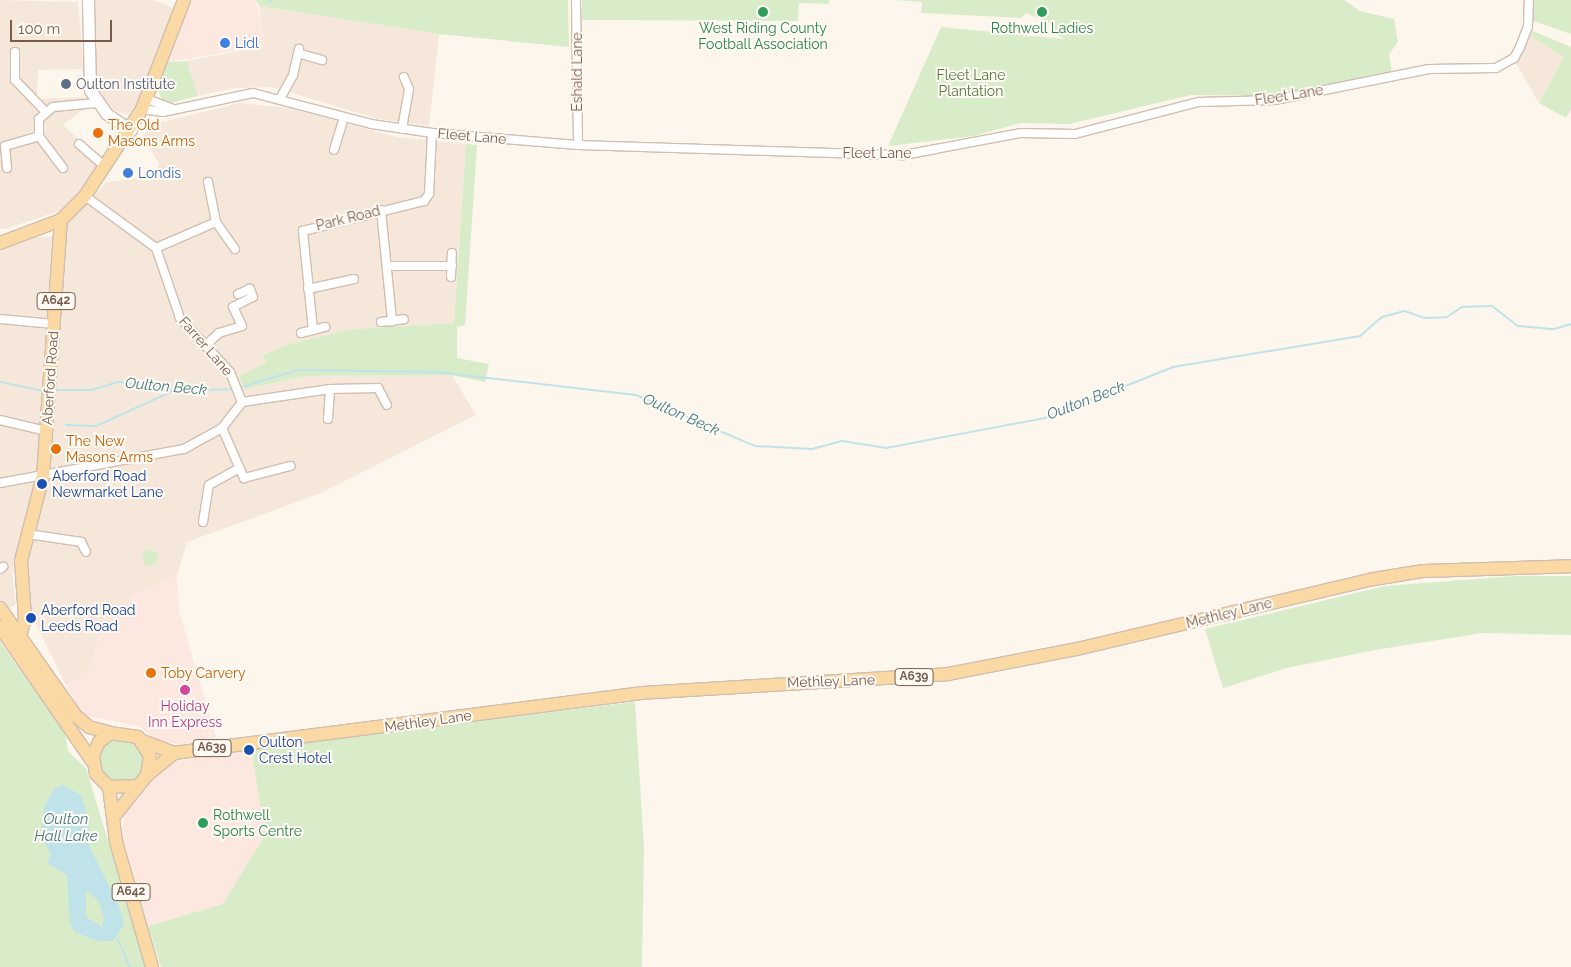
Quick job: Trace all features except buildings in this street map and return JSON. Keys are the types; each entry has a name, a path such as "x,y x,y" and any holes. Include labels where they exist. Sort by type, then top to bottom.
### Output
{"main road":[{"path":"0,243 61,220 86,196 131,130 144,104 184,0"},
{"name":"Aberford Road","path":"20,637 26,618 20,561 43,476 48,383 61,220"},
{"name":"Methley Lane","path":"143,741 174,753 641,693 948,674 1077,650 1368,580 1423,571 1571,566"},
{"path":"0,608 76,716 89,728 111,733 126,732 143,741 150,756 147,775 136,786 115,815"},
{"name":"A642","path":"0,627 92,760 96,774 109,787 115,815 116,842 152,967"},
{"path":"92,760 99,742 111,733"},
{"name":"A639","path":"147,775 174,753"},
{"path":"109,787 136,786"}],"street":[{"path":"88,0 90,90 97,103 131,130"},
{"name":"Eshald Lane","path":"576,0 578,145"},
{"name":"Fleet Lane","path":"144,104 157,113 237,94 281,97 344,117 402,130 432,133 578,145 897,155 1020,133 1075,134 1199,102 1275,100 1429,69 1496,68 1514,58 1520,47 1528,26 1529,0"},
{"path":"15,52 15,80 44,110"},
{"path":"281,97 300,52 322,60"},
{"path":"402,130 409,89 404,75"},
{"path":"44,110 97,103"},
{"path":"44,110 36,129 39,136 63,168"},
{"path":"334,150 344,117"},
{"name":"Park Road","path":"313,330 303,231 382,210 420,204 427,198 432,133"},
{"path":"7,168 5,146 39,136"},
{"path":"79,144 106,167"},
{"path":"208,182 216,222 235,249"},
{"path":"86,196 156,248 216,222"},
{"path":"382,210 390,266 392,321"},
{"name":"Farrer Lane","path":"156,248 180,318 236,382 242,402"},
{"path":"451,277 452,253"},
{"path":"390,266 452,266"},
{"path":"308,288 354,280"},
{"path":"205,346 219,334 242,326 233,307 253,296 250,289 238,294"},
{"path":"0,319 54,324"},
{"path":"381,322 404,319"},
{"path":"301,333 325,327"},
{"path":"0,483 184,449 222,428 242,402 330,389 378,388 387,406"},
{"path":"328,418 330,389"},
{"path":"0,420 46,431"},
{"path":"222,428 238,469 249,479 290,466"},
{"path":"204,522 209,484 238,469"},
{"path":"28,534 81,542 86,552"}],"shaded area":[{"path":"0,0 78,2 84,69 38,70 37,99 86,97 93,108 85,108 63,125 102,160 80,192 59,211 5,229 0,229"},
{"path":"93,0 153,0 173,8 143,94 128,115 116,111 99,97 95,86"},
{"path":"191,0 256,0 266,46 166,62"},
{"path":"259,6 439,34 429,126 378,119 272,87 235,88 198,96 187,61 265,46"},
{"path":"1530,36 1564,57 1539,103 1516,63"},
{"path":"240,103 289,108 396,137 466,144 454,323 354,329 292,343 263,355 266,362 243,383 244,389 306,376 452,375 476,415 321,493 187,542 177,576 133,595 100,635 88,672 66,686 31,613 25,573 49,471 67,223 107,182 154,177 159,164 143,137 151,125"},
{"path":"37,237 54,237 37,474 12,573 16,604 6,610 0,600 0,248"},
{"path":"177,576 179,611 216,737 181,745 156,740 140,727 83,715 66,686 88,672 100,635 133,595"},
{"path":"251,748 265,835 223,904 148,926 122,839 124,813 135,796 174,761"}],"green space":[{"path":"256,0 568,0 569,47 439,34 259,6"},
{"path":"582,0 829,0 829,4 799,3 798,21 582,20"},
{"name":"Fleet Lane Plantation","path":"895,0 1344,0 1360,11 1394,19 1398,42 1389,54 1392,72 1276,96 1191,95 1069,124 1020,123 974,136 888,146 941,27 1065,39 1051,31 1050,23 1026,13 1021,18 921,13 922,2"},
{"path":"1528,0 1571,0 1571,34 1534,21"},
{"path":"1533,31 1571,47 1571,109 1566,118 1539,103 1564,57 1530,36"},
{"path":"187,61 198,96 171,103 162,100 157,88 166,62"},
{"path":"466,144 477,145 465,325 457,327 457,358 489,364 485,382 451,375 306,376 245,389 239,376 266,363 263,355 292,343 354,329 454,323"},
{"path":"147,550 153,550 158,555 156,564 147,566 142,561 142,555"},
{"path":"1516,576 1571,576 1571,635 1482,633 1375,650 1287,668 1223,688 1205,629 1385,586"},
{"path":"0,642 65,732 68,751 86,768 146,967 0,967"},
{"path":"635,702 644,847 642,967 161,967 148,926 223,904 265,835 251,748"},
{"path":"122,737 135,741 141,747 145,760 141,773 135,779 122,783 109,779 103,773 99,760 103,747 109,741"}],"water":[{"name":"Oulton Hall Lake","path":"63,785 81,795 89,822 89,846 119,906 124,924 113,941 98,941 75,932 70,924 67,875 47,863 51,853 41,839 44,807 54,789","holes":["86,891 98,900 104,918 102,927 86,917"]}],"waterway":[{"name":"Oulton Beck","path":"239,388 297,370 437,372 636,395 755,446 812,449 842,441 886,448 1045,418 1173,367 1360,336 1382,317 1405,311 1424,318 1447,317 1462,307 1492,306 1518,326 1554,329 1571,324"},
{"name":"Oulton Beck","path":"0,382 44,391"},
{"name":"Oulton Beck","path":"54,390 92,390 119,382 173,391 235,389"},
{"path":"66,425 96,426 173,391"},
{"path":"117,938 130,967"}],"place":[{"name":"West Riding County Football Association","path":"763,12"},
{"name":"Rothwell Ladies","path":"1042,12"},
{"name":"Lidl","path":"225,43"},
{"name":"Oulton Institute","path":"66,84"},
{"name":"The Old Masons Arms","path":"98,133"},
{"name":"Londis","path":"128,173"},
{"name":"The New Masons Arms","path":"56,449"},
{"name":"Aberford Road Newmarket Lane","path":"42,484"},
{"name":"Aberford Road Leeds Road","path":"31,618"},
{"name":"Toby Carvery","path":"151,673"},
{"name":"Holiday Inn Express","path":"185,690"},
{"name":"Oulton Crest Hotel","path":"249,750"},
{"name":"Rothwell Sports Centre","path":"203,823"}]}
